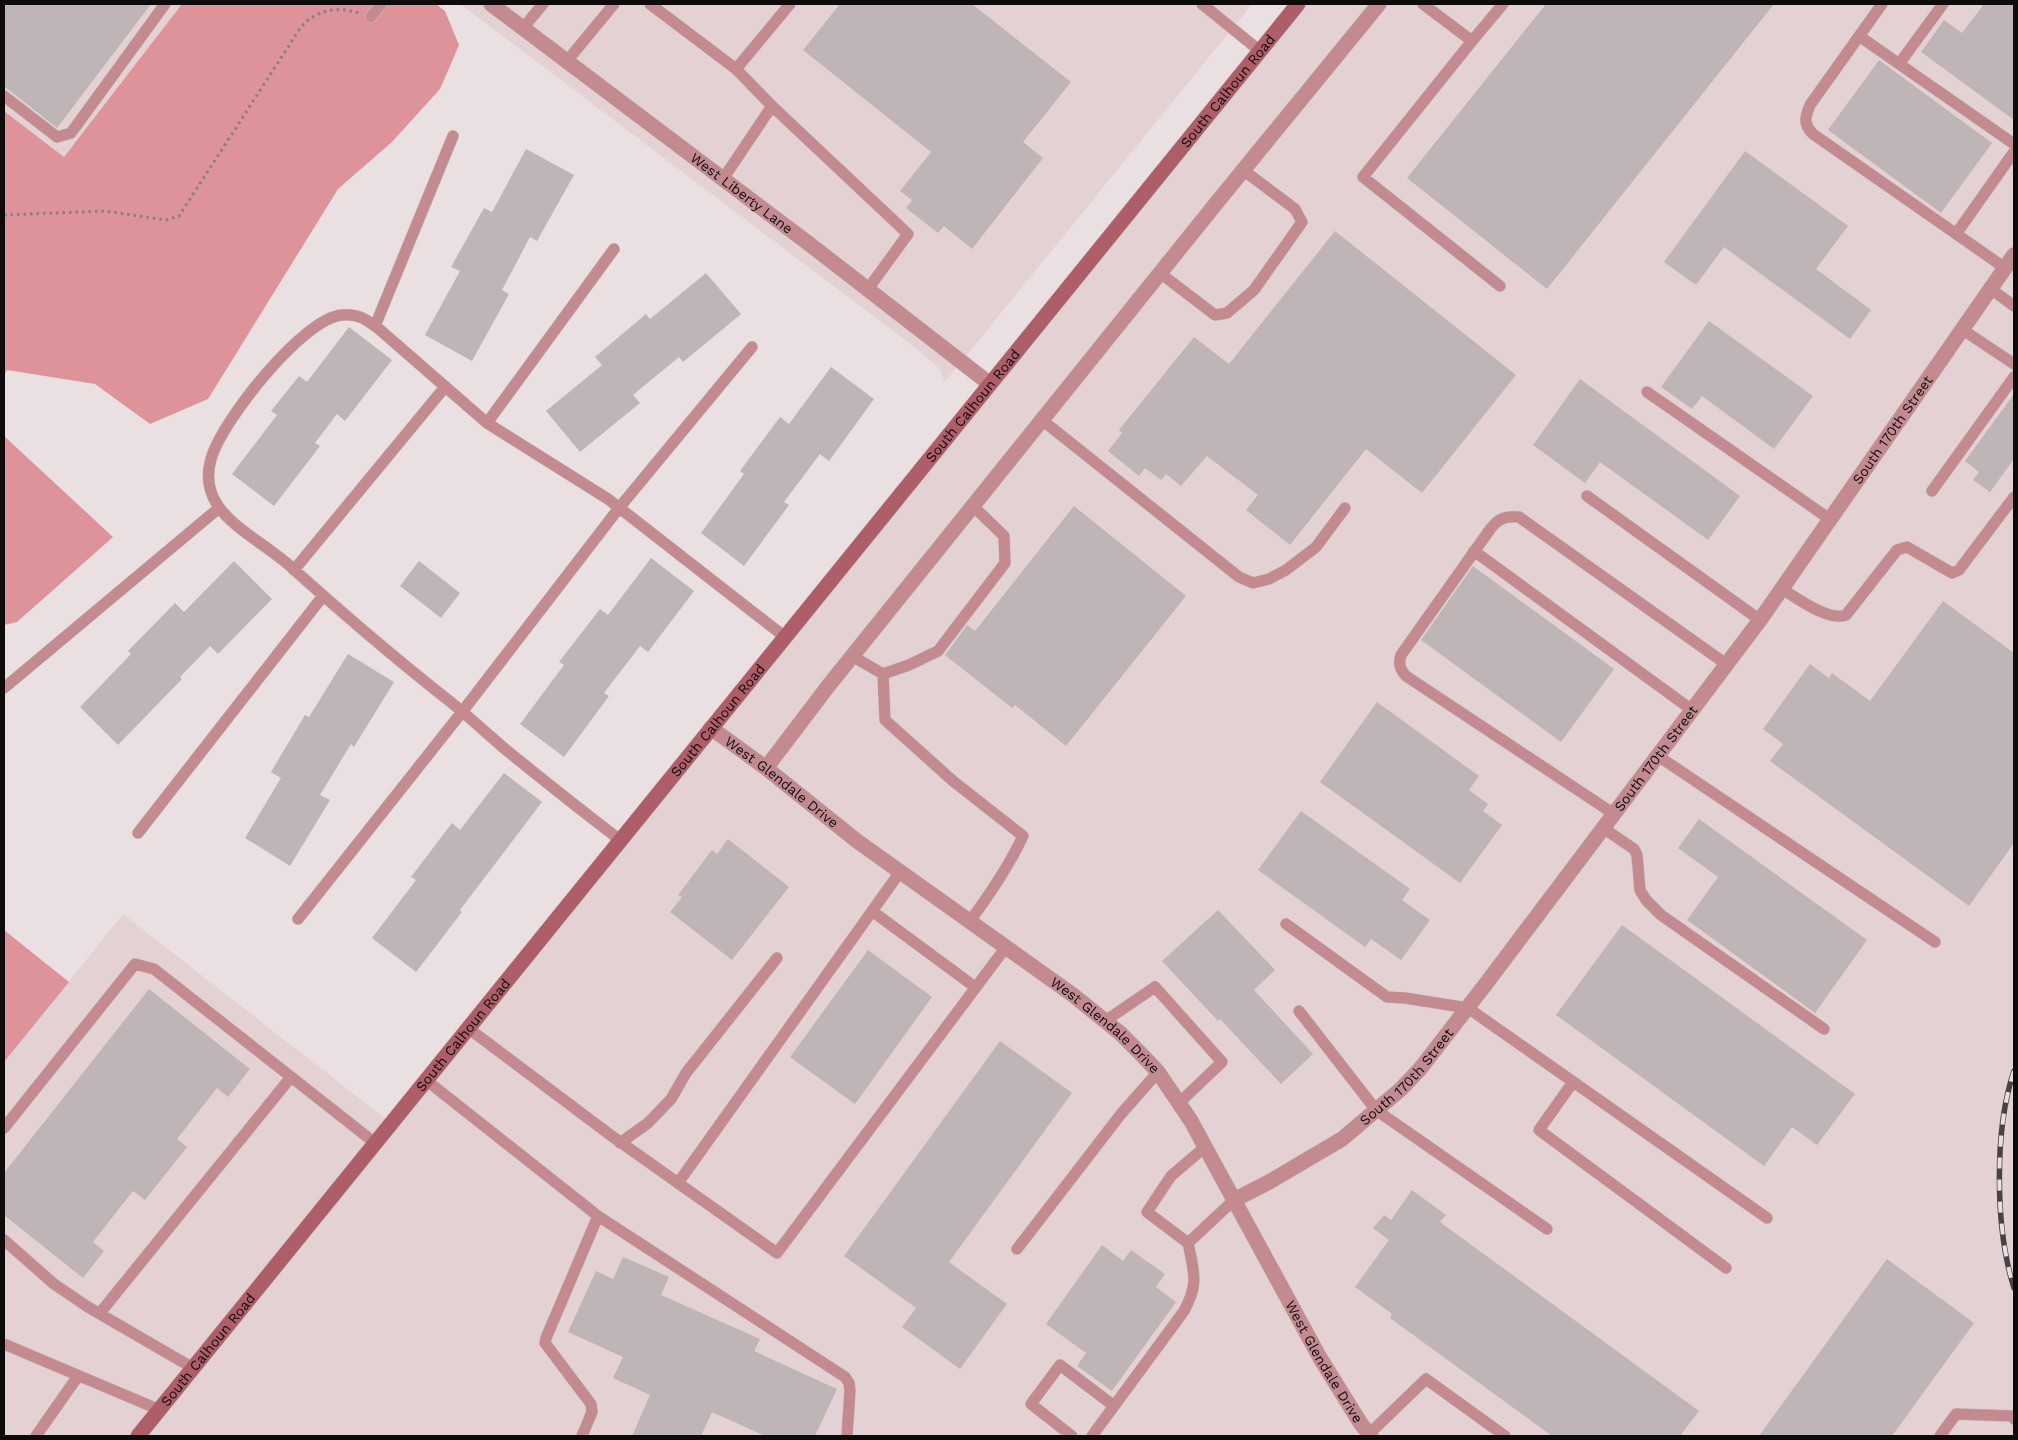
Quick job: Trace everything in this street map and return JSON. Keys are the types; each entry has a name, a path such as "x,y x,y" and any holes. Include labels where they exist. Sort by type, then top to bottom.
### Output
{"street":[{"name":"West Liberty Lane","path":"491,4 723,178 990,384"},
{"name":"South Calhoun Road","path":"138,1436 1298,4"},
{"path":"766,768 852,656 972,506 1379,4"},
{"name":"South 170th Street","path":"1234,1200 1269,1182 1342,1139 1401,1089 1420,1069 1760,620 2014,255"},
{"name":"West Glendale Drive","path":"711,728 766,768 857,841 1073,995 1120,1033 1158,1072 1205,1147 1320,1358 1361,1424 1370,1435"}],"lane":[{"path":"4,96 57,137 71,133 165,4"},
{"path":"371,16 381,4"},
{"path":"523,28 542,4"},
{"path":"567,61 614,4"},
{"path":"650,4 736,69 772,106 908,234 868,289"},
{"path":"736,69 790,4"},
{"path":"1202,4 1260,50"},
{"path":"1423,4 1472,41"},
{"path":"1500,286 1363,177 1503,4"},
{"path":"1882,4 1810,105 1806,116 1807,128 2005,268"},
{"path":"1898,64 1943,4"},
{"path":"1859,36 2014,144"},
{"path":"723,178 772,106"},
{"path":"375,326 453,136"},
{"path":"1956,234 2014,152"},
{"path":"1160,273 1215,315 1227,313 1254,290 1302,222 1295,209 1243,170"},
{"path":"487,423 614,249"},
{"path":"1991,289 2014,306"},
{"path":"620,840 361,629 294,570 227,517 219,508 211,495 208,478 211,459 226,426 249,395 308,331 333,317 343,315 361,316 487,423 608,499 785,637"},
{"path":"1962,330 2014,364"},
{"path":"298,919 462,712 619,508 752,347"},
{"path":"1932,492 2014,377"},
{"path":"294,570 445,387"},
{"path":"1647,392 1831,520"},
{"path":"1042,420 1239,577 1253,583 1269,579 1286,570 1316,547 1345,508"},
{"path":"1586,496 1760,620"},
{"path":"1782,589 1833,616 1846,615 1897,550 1902,548 1907,547 1952,573 1958,570 2014,497"},
{"path":"852,656 882,674 910,665 938,652 1005,563 1004,536 972,506"},
{"path":"4,688 219,508"},
{"path":"1614,814 1406,676 1401,670 1398,662 1401,655 1474,551 1498,519 1508,516 1519,517 1726,664"},
{"path":"1474,551 1692,710"},
{"path":"138,833 324,596"},
{"path":"882,674 885,720 953,781 1023,836 1006,868 970,921"},
{"path":"1658,756 1935,942"},
{"path":"1603,828 1634,849 1637,855 1640,890 1646,900 1661,915 1824,1029"},
{"path":"678,1183 900,872"},
{"path":"872,911 975,987"},
{"path":"1286,924 1387,997 1468,1008 1767,1218"},
{"path":"468,1028 620,1143 776,1253 1006,947"},
{"path":"620,1143 648,1124 671,1099 686,1073 777,958"},
{"path":"4,1128 134,964 154,969 375,1143"},
{"path":"1106,1021 1155,988 1222,1062 1179,1103"},
{"path":"1299,1011 1376,1110 1548,1230"},
{"path":"1017,1249 1121,1114 1158,1072"},
{"path":"100,1313 291,1077"},
{"path":"426,1080 598,1216 845,1377 849,1383 850,1390 847,1436"},
{"path":"1573,1082 1539,1130 1726,1268"},
{"path":"1092,1436 1184,1311 1192,1297 1195,1276 1188,1243 1147,1212 1171,1176 1205,1147"},
{"path":"1188,1243 1234,1200"},
{"path":"582,1436 592,1412 591,1404 545,1343 598,1216"},
{"path":"4,1240 54,1284 193,1368"},
{"path":"4,1344 160,1410"},
{"path":"1072,1436 1031,1404 1060,1365 1114,1406"},
{"path":"36,1436 78,1376"},
{"path":"1370,1435 1426,1379 1506,1436"},
{"path":"1940,1436 1956,1414 2012,1416 2014,1419"}],"path":[{"path":"4,215 105,210 166,220 178,216 301,27 310,17 325,10 352,10 371,16"}],"shaded area":[{"path":"4,4 182,4 64,157 4,111"},
{"path":"182,4 436,4 445,11 459,45 440,89 392,142 338,189 208,399 150,424 95,384 7,370 4,375 4,111 64,157"},
{"path":"460,4 1252,4 945,382 939,368 913,346"},
{"path":"1298,4 2014,4 2014,1436 4,1436 4,1062 123,914 391,1123"},
{"path":"4,436 113,537 17,622 4,625"},
{"path":"4,930 69,982 4,1062"}],"building":[{"path":"4,4 151,4 57,128 4,86"},
{"path":"840,4 972,4 1071,82 1023,142 1043,158 972,249 944,226 938,233 906,208 912,200 900,191 931,152 803,50"},
{"path":"1546,4 1774,4 1547,289 1407,178"},
{"path":"1984,4 2014,4 2014,120 1921,52 1944,20 1962,33"},
{"path":"1879,60 1992,143 1941,213 1828,130"},
{"path":"526,149 574,175 537,241 530,237 502,290 509,294 472,361 425,335 460,271 451,267 484,208 492,212"},
{"path":"1745,151 1848,226 1816,269 1871,310 1850,339 1724,247 1696,285 1664,262"},
{"path":"1335,231 1516,375 1422,493 1366,449 1290,545 1246,510 1258,495 1207,456 1181,486 1166,474 1161,480 1145,468 1139,476 1108,451 1122,433 1119,430 1194,337 1229,364"},
{"path":"706,273 741,314 683,362 679,357 633,395 640,403 580,452 546,411 602,365 595,357 646,314 650,319"},
{"path":"1709,321 1813,396 1774,449 1702,396 1692,409 1661,387"},
{"path":"349,327 392,360 345,421 337,414 315,443 320,446 274,506 232,474 277,415 271,411 299,376 307,382"},
{"path":"831,367 874,399 829,461 820,454 784,502 789,505 744,566 701,533 744,474 740,471 780,417 789,424"},
{"path":"1580,379 1740,496 1708,540 1600,462 1585,483 1533,445"},
{"path":"2014,394 2014,459 1990,492 1973,480 1979,472 1965,461"},
{"path":"1074,506 1186,596 1066,746 1015,705 1012,708 945,655 967,625 975,631"},
{"path":"651,558 694,591 648,652 640,646 604,693 609,696 564,757 520,724 564,665 559,662 600,609 608,615"},
{"path":"234,561 272,599 218,654 210,646 180,677 182,679 118,745 80,707 131,654 128,651 175,603 184,612"},
{"path":"419,561 460,593 441,618 400,586"},
{"path":"1473,566 1614,669 1561,742 1421,640"},
{"path":"1943,601 2014,653 2014,843 1969,906 1770,761 1783,744 1763,729 1810,664 1829,678 1832,673 1870,701"},
{"path":"348,654 394,682 354,747 351,744 320,795 330,800 290,866 245,838 281,778 271,772 305,715 309,717"},
{"path":"1377,702 1479,776 1469,790 1488,804 1483,811 1502,825 1460,883 1320,782"},
{"path":"504,773 542,802 460,910 462,912 416,972 372,938 416,880 411,877 452,823 460,830"},
{"path":"1301,811 1410,889 1402,900 1430,920 1401,960 1371,939 1365,947 1258,870"},
{"path":"1699,819 1867,940 1815,1013 1687,920 1718,877 1678,848"},
{"path":"728,839 789,887 732,960 670,912 682,897 678,895 712,850 717,854"},
{"path":"1218,910 1275,970 1254,990 1313,1054 1281,1084 1162,961"},
{"path":"1622,925 1855,1094 1817,1145 1792,1127 1764,1166 1556,1015"},
{"path":"868,950 932,997 855,1104 790,1057"},
{"path":"149,989 250,1069 228,1097 217,1088 177,1139 187,1147 145,1200 133,1191 93,1242 104,1251 83,1278 4,1215 4,1173"},
{"path":"1000,1041 1072,1093 949,1262 1007,1304 960,1369 902,1327 916,1308 844,1256"},
{"path":"1412,1190 1446,1215 1440,1222 1699,1411 1680,1436 1552,1436 1390,1318 1392,1314 1355,1287 1389,1240 1373,1228 1384,1215 1391,1220"},
{"path":"1102,1245 1123,1261 1131,1250 1165,1274 1156,1287 1176,1302 1112,1391 1077,1366 1086,1353 1046,1324"},
{"path":"623,1257 669,1277 661,1295 760,1339 754,1351 837,1389 815,1436 765,1436 712,1412 701,1436 632,1436 650,1395 613,1378 623,1357 568,1332 596,1271 613,1279"},
{"path":"1887,1259 1974,1323 1892,1436 1759,1436"}],"railway":[{"path":"2014,1071 2007,1095 2003,1121 1999,1179 2003,1237 2014,1288"}]}
